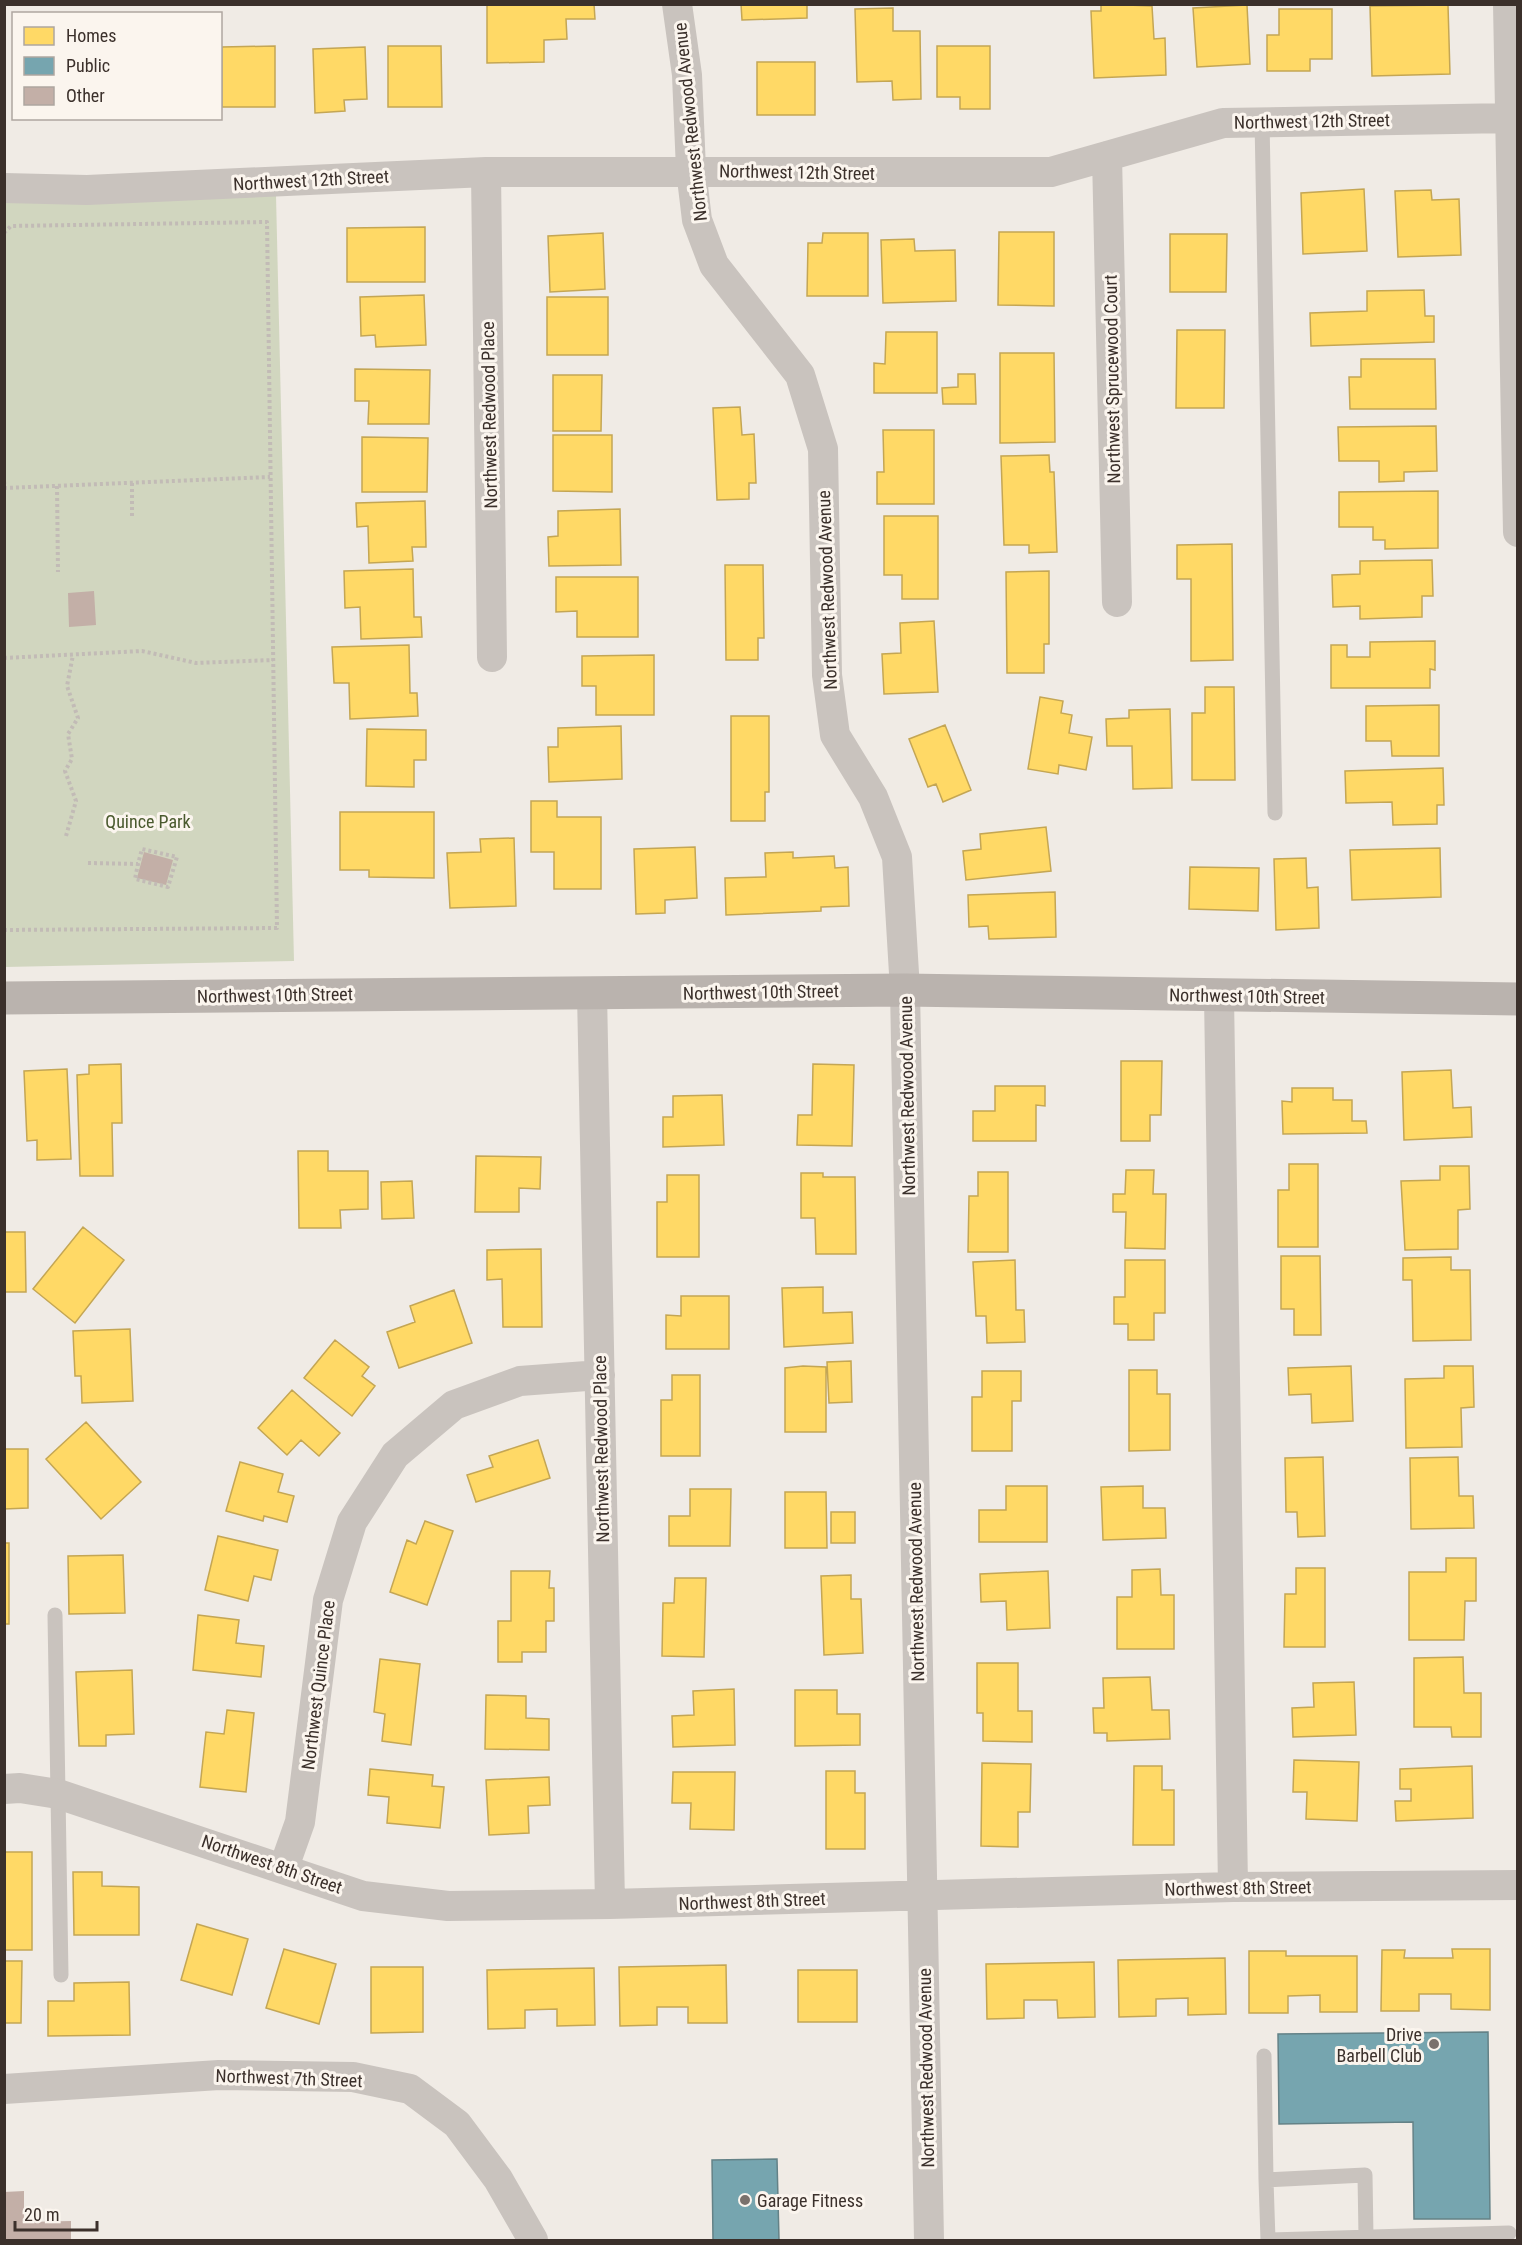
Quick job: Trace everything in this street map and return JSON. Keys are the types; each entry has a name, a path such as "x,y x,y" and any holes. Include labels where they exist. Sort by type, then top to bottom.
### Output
{"street":[{"name":"Northwest Redwood Avenue","path":"677,4 687,75 691,170 698,220 714,265 800,375 823,449 827,675 836,735 873,796 897,857 905,990 929,2241"},
{"path":"1509,4 1518,532"},
{"name":"Northwest 12th Street","path":"4,188 87,190 486,172 691,170 997,174 1051,172 1223,123 1262,120 1510,118"},
{"name":"Northwest Sprucewood Court","path":"1107,156 1117,602"},
{"name":"Northwest Redwood Place","path":"486,172 492,657"},
{"name":"Northwest 10th Street","path":"4,998 905,990 1518,999"},
{"name":"Northwest Redwood Place","path":"592,993 610,1904"},
{"path":"1219,996 1233,1887"},
{"name":"Northwest Quince Place","path":"284,1867 300,1822 328,1600 352,1522 395,1455 454,1405 520,1381 600,1375"},
{"name":"Northwest 8th Street","path":"4,1789 20,1788 58,1794 284,1867 363,1896 448,1906 610,1904 1233,1887 1518,1885"},
{"name":"Northwest 7th Street","path":"4,2089 219,2075 353,2077 410,2089 457,2124 498,2179 533,2241"}],"lane":[{"path":"1262,120 1275,813"},
{"path":"55,1615 61,1975"},
{"path":"1264,2056 1268,2240 1366,2239 1509,2233"},
{"path":"1266,2180 1365,2175 1366,2239"}],"path":[{"path":"4,233 10,226 267,222 277,928 4,930"},
{"path":"4,481 5,488 270,477"},
{"path":"132,483 132,517"},
{"path":"57,486 58,572"},
{"path":"4,658 141,651 196,663 273,660"},
{"path":"66,836 76,801 65,771 72,759 68,734 78,718 67,686 73,655"},
{"path":"142,849 177,857 168,887 135,879 138,864 142,849"},
{"path":"88,863 138,864"}],"green space":[{"name":"Quince Park","path":"276,195 294,961 5,967 4,201"}],"building: Homes":[{"path":"594,4 595,19 566,19 567,39 544,40 544,62 487,63 487,5"},
{"path":"741,4 807,4 807,18 742,20"},
{"path":"1101,4 1152,6 1154,39 1165,38 1166,75 1094,78 1091,11 1101,11"},
{"path":"1247,5 1250,64 1197,67 1193,8"},
{"path":"1448,5 1450,74 1372,76 1370,6"},
{"path":"893,8 893,31 920,31 921,99 893,100 892,81 857,82 855,9"},
{"path":"1279,9 1332,9 1332,59 1310,59 1310,71 1267,71 1267,35 1279,35"},
{"path":"275,46 275,107 222,107 222,47"},
{"path":"388,46 441,46 442,107 388,107"},
{"path":"937,46 990,46 990,109 960,109 960,97 937,97"},
{"path":"365,47 367,99 344,100 345,111 315,113 313,49"},
{"path":"757,62 815,62 815,115 757,115"},
{"path":"1364,189 1367,251 1303,254 1301,193"},
{"path":"1431,190 1432,200 1459,199 1461,255 1398,257 1395,191"},
{"path":"425,227 425,282 347,282 347,228"},
{"path":"999,232 1054,232 1054,306 998,305"},
{"path":"603,233 605,289 550,292 548,236"},
{"path":"823,233 868,233 868,296 807,296 808,243 822,243"},
{"path":"1170,234 1227,234 1226,292 1170,292"},
{"path":"914,239 915,251 955,250 956,301 883,303 881,240"},
{"path":"1424,290 1425,316 1434,316 1434,342 1311,346 1310,313 1367,311 1367,291"},
{"path":"424,295 426,345 376,347 375,335 361,336 360,297"},
{"path":"547,297 608,297 608,355 547,355"},
{"path":"1177,330 1225,330 1224,408 1176,408"},
{"path":"886,332 937,332 937,393 874,393 874,363 885,364"},
{"path":"1000,353 1054,353 1055,442 1000,443"},
{"path":"1361,359 1435,359 1436,409 1350,409 1349,377 1361,377"},
{"path":"355,369 430,370 429,424 368,424 369,401 355,401"},
{"path":"958,374 975,374 976,404 943,404 942,388 958,387"},
{"path":"553,375 602,375 601,431 553,431"},
{"path":"740,407 742,435 754,434 756,483 749,483 749,499 717,500 713,408"},
{"path":"1436,426 1437,471 1404,472 1404,481 1379,482 1379,461 1339,461 1338,427"},
{"path":"883,430 934,430 934,504 877,504 877,472 884,472"},
{"path":"553,435 612,435 612,492 553,491"},
{"path":"362,437 428,438 427,492 362,492"},
{"path":"1049,455 1050,472 1054,472 1057,552 1029,553 1029,545 1004,545 1001,456"},
{"path":"1438,491 1438,548 1385,549 1385,540 1373,540 1373,527 1339,527 1339,492"},
{"path":"425,501 426,547 412,547 413,561 369,563 368,526 357,527 356,503"},
{"path":"620,509 621,565 549,566 548,537 558,536 558,511"},
{"path":"884,516 938,516 938,599 902,599 902,575 884,575"},
{"path":"1232,544 1233,660 1191,661 1191,579 1177,579 1177,545"},
{"path":"1432,560 1433,596 1422,596 1422,617 1360,619 1360,606 1333,607 1332,575 1360,574 1360,561"},
{"path":"725,565 763,565 764,638 758,638 758,660 726,660"},
{"path":"413,569 414,617 421,617 422,637 361,639 360,607 345,608 344,571"},
{"path":"1049,571 1049,644 1044,644 1044,673 1007,673 1006,572"},
{"path":"556,577 638,577 638,637 577,637 577,611 556,612"},
{"path":"934,621 938,692 884,694 882,654 901,653 900,623"},
{"path":"1435,641 1435,670 1430,669 1430,688 1331,688 1331,645 1347,645 1347,657 1370,657 1370,642"},
{"path":"409,645 410,693 417,693 418,716 350,719 349,683 334,683 332,647"},
{"path":"654,655 654,715 596,715 596,686 582,686 582,656"},
{"path":"1205,687 1234,687 1235,780 1192,780 1192,713 1205,713"},
{"path":"1040,697 1063,701 1061,713 1072,715 1069,733 1092,737 1086,770 1059,765 1058,774 1028,769"},
{"path":"1439,705 1439,756 1392,756 1391,741 1366,741 1366,706"},
{"path":"1170,709 1172,788 1133,789 1132,746 1107,746 1106,719 1129,718 1129,710"},
{"path":"731,716 769,716 769,792 765,792 765,821 731,821"},
{"path":"945,725 971,790 943,802 936,784 928,787 909,739"},
{"path":"621,726 622,779 549,782 548,747 558,747 558,728"},
{"path":"367,729 426,730 426,760 414,760 414,787 366,786"},
{"path":"1443,768 1444,805 1437,805 1437,824 1393,825 1392,802 1346,803 1345,771"},
{"path":"531,801 557,801 557,817 601,817 601,889 554,889 554,852 531,852"},
{"path":"340,812 434,812 434,878 369,877 369,870 340,870"},
{"path":"1046,827 1051,871 966,880 963,851 981,849 980,834"},
{"path":"514,838 516,906 450,908 447,853 481,852 480,839"},
{"path":"695,847 697,898 665,900 665,913 636,914 634,849"},
{"path":"1440,848 1441,897 1352,900 1350,850"},
{"path":"793,852 793,858 834,856 835,868 848,867 849,906 821,907 821,911 726,915 725,878 766,877 765,853"},
{"path":"1306,858 1307,888 1318,887 1319,928 1276,930 1274,859"},
{"path":"1190,867 1259,868 1258,911 1189,909"},
{"path":"1055,892 1056,937 989,939 988,926 969,927 968,895"},
{"path":"1121,1061 1162,1061 1161,1115 1150,1115 1150,1141 1121,1141"},
{"path":"121,1064 122,1123 112,1123 113,1176 80,1176 77,1075 89,1074 89,1065"},
{"path":"813,1064 854,1065 852,1146 797,1145 798,1115 812,1115"},
{"path":"67,1069 71,1159 37,1160 37,1140 27,1141 24,1071"},
{"path":"1451,1070 1453,1108 1471,1107 1472,1137 1404,1140 1402,1072"},
{"path":"995,1086 1045,1086 1045,1106 1036,1105 1036,1141 973,1141 973,1111 995,1111"},
{"path":"1292,1088 1333,1088 1333,1100 1352,1100 1352,1121 1366,1121 1367,1133 1283,1134 1282,1101 1292,1102"},
{"path":"722,1095 724,1145 663,1147 663,1117 673,1117 673,1096"},
{"path":"298,1151 328,1151 328,1171 368,1171 368,1209 340,1210 341,1228 299,1228"},
{"path":"476,1156 541,1157 540,1189 519,1188 519,1212 475,1212"},
{"path":"1289,1164 1318,1164 1318,1247 1278,1247 1278,1190 1289,1190"},
{"path":"1440,1166 1469,1166 1470,1209 1458,1210 1458,1249 1405,1250 1401,1181 1440,1180"},
{"path":"1126,1170 1154,1170 1153,1194 1166,1194 1165,1249 1125,1248 1126,1212 1113,1212 1113,1194 1125,1194"},
{"path":"978,1172 1008,1172 1008,1252 968,1252 969,1196 978,1196"},
{"path":"801,1173 823,1173 823,1177 855,1177 856,1254 816,1254 815,1218 801,1218"},
{"path":"667,1175 699,1175 699,1257 657,1257 657,1202 667,1202"},
{"path":"412,1181 414,1218 382,1219 381,1182"},
{"path":"83,1227 124,1260 75,1323 33,1289"},
{"path":"4,1232 25,1232 26,1292 4,1292"},
{"path":"541,1249 542,1327 503,1327 502,1279 487,1280 487,1250"},
{"path":"1281,1256 1320,1256 1321,1335 1294,1335 1294,1309 1281,1309"},
{"path":"1451,1257 1451,1270 1470,1270 1471,1340 1413,1341 1412,1280 1403,1280 1403,1258"},
{"path":"1015,1260 1016,1310 1024,1310 1025,1342 987,1343 986,1316 976,1316 973,1262"},
{"path":"1125,1260 1165,1260 1165,1313 1154,1313 1154,1340 1128,1340 1128,1324 1114,1324 1114,1297 1125,1297"},
{"path":"823,1287 823,1313 852,1312 853,1343 784,1347 782,1288"},
{"path":"454,1290 472,1343 399,1368 387,1332 415,1322 410,1306"},
{"path":"681,1296 729,1296 729,1349 666,1349 666,1315 681,1316"},
{"path":"130,1329 133,1401 82,1403 81,1376 75,1376 73,1331"},
{"path":"335,1340 369,1367 362,1376 375,1386 352,1416 304,1378"},
{"path":"851,1361 852,1402 829,1403 827,1362"},
{"path":"1351,1366 1353,1421 1312,1423 1311,1394 1289,1395 1288,1368"},
{"path":"1444,1366 1473,1366 1474,1407 1461,1408 1462,1447 1406,1448 1405,1379 1444,1378"},
{"path":"826,1367 826,1432 785,1432 785,1368"},
{"path":"1129,1370 1157,1370 1157,1394 1170,1394 1170,1450 1129,1451"},
{"path":"982,1371 1021,1371 1021,1401 1012,1401 1012,1451 972,1451 972,1397 982,1397"},
{"path":"672,1375 700,1375 700,1456 661,1456 661,1400 672,1400"},
{"path":"292,1390 340,1433 319,1456 301,1440 287,1455 258,1428"},
{"path":"86,1422 141,1482 101,1519 46,1459"},
{"path":"538,1440 550,1478 476,1502 467,1475 493,1467 489,1456"},
{"path":"4,1449 28,1449 28,1508 4,1509"},
{"path":"1323,1457 1325,1536 1298,1537 1297,1512 1286,1512 1285,1458"},
{"path":"1458,1457 1459,1496 1473,1496 1474,1528 1411,1529 1410,1458"},
{"path":"240,1462 283,1474 278,1492 294,1496 287,1522 264,1516 263,1521 226,1511"},
{"path":"1006,1486 1047,1486 1047,1542 979,1542 979,1510 1006,1510"},
{"path":"1143,1486 1143,1508 1165,1508 1166,1538 1103,1540 1101,1487"},
{"path":"690,1489 731,1489 730,1546 669,1546 669,1516 690,1516"},
{"path":"785,1492 826,1492 827,1548 785,1548"},
{"path":"831,1512 855,1512 855,1543 831,1543"},
{"path":"425,1521 453,1531 427,1605 390,1592 407,1540 416,1544"},
{"path":"218,1536 278,1550 271,1580 254,1576 248,1601 205,1590"},
{"path":"4,1543 9,1543 9,1624 4,1624"},
{"path":"123,1555 125,1613 69,1614 68,1556"},
{"path":"1446,1558 1476,1558 1476,1601 1465,1601 1464,1640 1409,1640 1409,1572 1446,1572"},
{"path":"1296,1568 1325,1568 1325,1647 1284,1647 1285,1594 1296,1594"},
{"path":"1160,1569 1161,1595 1174,1595 1174,1649 1117,1649 1117,1597 1132,1597 1132,1570"},
{"path":"511,1571 550,1571 549,1588 554,1588 554,1621 546,1621 546,1652 522,1652 522,1662 498,1662 498,1621 511,1621"},
{"path":"1048,1571 1050,1628 1007,1630 1006,1601 981,1602 980,1574"},
{"path":"851,1575 851,1599 861,1599 863,1653 824,1655 821,1576"},
{"path":"675,1578 706,1578 704,1657 662,1656 663,1603 674,1603"},
{"path":"198,1615 239,1620 236,1643 264,1646 261,1677 193,1670"},
{"path":"1463,1657 1464,1693 1481,1693 1481,1737 1452,1737 1451,1727 1414,1727 1414,1658"},
{"path":"380,1659 420,1664 411,1745 382,1741 385,1714 374,1712"},
{"path":"977,1663 1018,1663 1018,1711 1032,1711 1032,1742 983,1741 983,1713 977,1713"},
{"path":"132,1670 134,1734 106,1735 106,1746 79,1746 76,1672"},
{"path":"1150,1677 1152,1710 1169,1710 1170,1739 1107,1741 1107,1733 1094,1733 1093,1708 1104,1708 1103,1678"},
{"path":"1354,1682 1356,1735 1293,1737 1292,1708 1314,1707 1313,1683"},
{"path":"734,1689 735,1745 673,1747 672,1716 694,1715 693,1691"},
{"path":"795,1690 837,1690 837,1714 860,1714 860,1745 795,1746"},
{"path":"486,1695 526,1696 526,1718 549,1719 549,1750 485,1749"},
{"path":"227,1710 254,1713 246,1792 200,1787 206,1732 224,1734"},
{"path":"1294,1760 1359,1762 1357,1821 1306,1819 1307,1792 1293,1792"},
{"path":"982,1763 1031,1764 1030,1812 1018,1812 1018,1847 981,1846"},
{"path":"1134,1766 1162,1766 1162,1790 1174,1790 1174,1845 1133,1845"},
{"path":"1472,1766 1473,1818 1396,1821 1395,1801 1411,1801 1411,1789 1400,1789 1400,1769"},
{"path":"370,1769 433,1775 432,1786 444,1787 440,1828 387,1823 389,1797 368,1795"},
{"path":"826,1771 855,1771 855,1793 865,1793 865,1849 826,1849"},
{"path":"673,1772 735,1772 734,1830 690,1829 691,1803 672,1803"},
{"path":"549,1777 550,1805 528,1806 529,1833 489,1835 486,1780"},
{"path":"4,1852 32,1852 32,1950 4,1950"},
{"path":"73,1872 102,1872 102,1886 139,1887 139,1935 74,1935"},
{"path":"197,1924 248,1939 232,1995 181,1980"},
{"path":"284,1949 336,1964 319,2024 266,2008"},
{"path":"1452,1949 1490,1949 1490,2010 1451,2009 1451,1994 1419,1994 1419,2011 1381,2011 1382,1950 1405,1950 1404,1958 1453,1958"},
{"path":"1249,1951 1286,1951 1286,1956 1357,1956 1357,2012 1320,2012 1320,1995 1288,1996 1288,2013 1249,2013"},
{"path":"1225,1958 1226,2014 1188,2015 1188,1998 1156,1999 1156,2016 1119,2017 1118,1960"},
{"path":"4,1961 22,1961 21,2023 4,2023"},
{"path":"1094,1962 1095,2017 1058,2018 1057,2000 1024,2000 1024,2018 987,2019 986,1964"},
{"path":"726,1965 727,2023 688,2023 688,2007 657,2007 657,2025 620,2026 619,1967"},
{"path":"371,1967 423,1967 423,2032 371,2033"},
{"path":"594,1968 595,2025 557,2026 557,2009 525,2010 525,2028 488,2029 487,1970"},
{"path":"798,1970 857,1970 857,2022 798,2022"},
{"path":"129,1982 130,2035 48,2036 48,2001 74,2001 74,1983"}],"building: Public":[{"path":"1488,2032 1490,2219 1414,2219 1413,2122 1279,2124 1278,2034"},
{"name":"Garage Fitness","path":"777,2159 779,2240 713,2240 712,2160"}],"building: Other":[{"path":"94,591 96,625 69,627 68,593"},
{"path":"144,852 173,860 166,885 137,878"},
{"path":"24,2191 24,2222 71,2221 71,2240 4,2240 4,2192"}],"place":[{"name":"Drive Barbell Club","path":"1434,2044"},
{"name":"Garage Fitness","path":"745,2200"}]}
